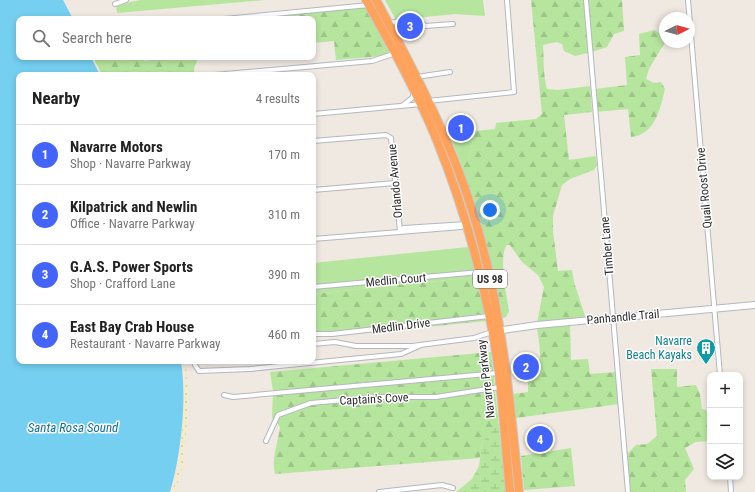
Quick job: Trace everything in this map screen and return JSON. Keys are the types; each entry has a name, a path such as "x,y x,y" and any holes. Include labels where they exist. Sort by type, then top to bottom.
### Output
{"highway":[{"name":"Navarre Parkway","path":"370,2 389,23 415,92 425,103 468,196 479,234 494,299 498,373 510,492"},
{"name":"Navarre Parkway","path":"370,2 398,49 417,77 467,224 490,316 496,330 508,387 519,492"},
{"path":"468,196 469,210 467,224 474,230 494,299"}],"street":[{"path":"115,4 126,0"},
{"path":"316,114 401,106 514,92 507,0"},
{"name":"Timber Lane","path":"586,0 628,492"},
{"name":"Quail Roost Drive","path":"688,0 720,372"},
{"path":"250,16 370,2"},
{"path":"389,23 417,18 425,26 453,24"},
{"path":"248,72 372,61 390,55 398,49"},
{"path":"417,77 450,72"},
{"path":"401,106 412,98 415,92"},
{"name":"Orlando Avenue","path":"316,142 389,136 392,140 400,231"},
{"path":"316,190 396,183"},
{"path":"316,239 461,227 467,224"},
{"name":"Medlin Court","path":"316,287 480,272"},
{"name":"Panhandle Trail","path":"496,330 755,305"},
{"name":"Medlin Drive","path":"316,334 332,334 490,316"},
{"path":"316,344 335,342 356,346 421,345 474,338 496,330"},
{"path":"316,362 401,354 421,345"},
{"path":"194,364 199,371 229,370 294,364"},
{"path":"224,395 233,397 498,373"},
{"name":"Captain's Cove","path":"266,441 278,415 311,403 378,397 436,397 500,387"},
{"path":"730,480 731,492"},
{"path":"379,492 442,485 453,488"}],"green space":[{"path":"141,0 266,0 117,13 116,5"},
{"path":"385,0 483,0 485,16 455,14 396,20"},
{"path":"531,0 584,0 588,53 575,56 564,51 562,44 556,42 543,45 544,72 547,89 558,90 590,86 592,112 564,115 569,160 596,156 597,165 594,170 570,179 562,185 553,216 553,231 558,271 572,270 574,282 586,319 537,323 544,287 538,275 522,262 510,245 507,245 504,250 503,258 509,311 506,317 503,318 481,222 462,167 469,158 475,131 495,129 496,123 536,119 542,114"},
{"path":"588,0 622,0 624,31 614,34 607,47 592,52"},
{"path":"366,7 389,53 383,56 336,60 334,41 316,43 316,16 281,16"},
{"path":"654,30 659,33 659,48 661,48 649,69 646,79 654,83 661,82 665,89 661,105 651,126 639,135 631,137 628,109 596,112 595,89 627,85 625,57 640,55 639,34"},
{"path":"94,60 198,60 194,72 100,72"},
{"path":"475,131 469,158 462,167 450,135"},
{"path":"468,247 475,272 316,285 316,263"},
{"path":"476,275 476,277 316,294 316,289"},
{"path":"476,277 485,314 332,333 316,333 316,294"},
{"path":"485,318 486,321 337,336"},
{"path":"570,324 571,360 588,359 590,374 616,372 619,404 516,418 513,394 528,392 528,373 538,366 540,346 537,327"},
{"path":"491,352 495,386 458,393 348,397 324,400 302,404 284,411 274,420 272,418 273,391 270,372"},
{"path":"651,369 677,369 677,387 696,385 700,394 702,409 707,410 707,441 696,442 685,448 694,469 685,480 686,492 630,492 627,454 636,445 647,444 657,436"},
{"path":"495,390 499,427 498,426 482,442 480,458 275,474 274,457 280,427 277,423 280,417 311,404 378,399 436,399"},
{"path":"498,425 506,492 456,492 472,479 479,466 482,442"},
{"path":"571,448 575,486 524,490 521,456"}],"sand":[{"path":"184,364 189,391 184,462 175,492 172,492 179,467 186,381"}],"water":[{"name":"Santa Rosa Sound","path":"0,0 63,0 71,16 16,16 16,60 92,60 98,72 16,72 16,364 181,364 183,410 180,445 170,492 0,492"}],"place":[{"name":"G.A.S. Power Sports","path":"410,26"},
{"name":"Navarre Motors","path":"461,128"},
{"name":"Navarre Beach Kayaks","path":"706,365"},
{"name":"Kilpatrick and Newlin","path":"526,367"},
{"name":"East Bay Crab House","path":"540,439"}]}
